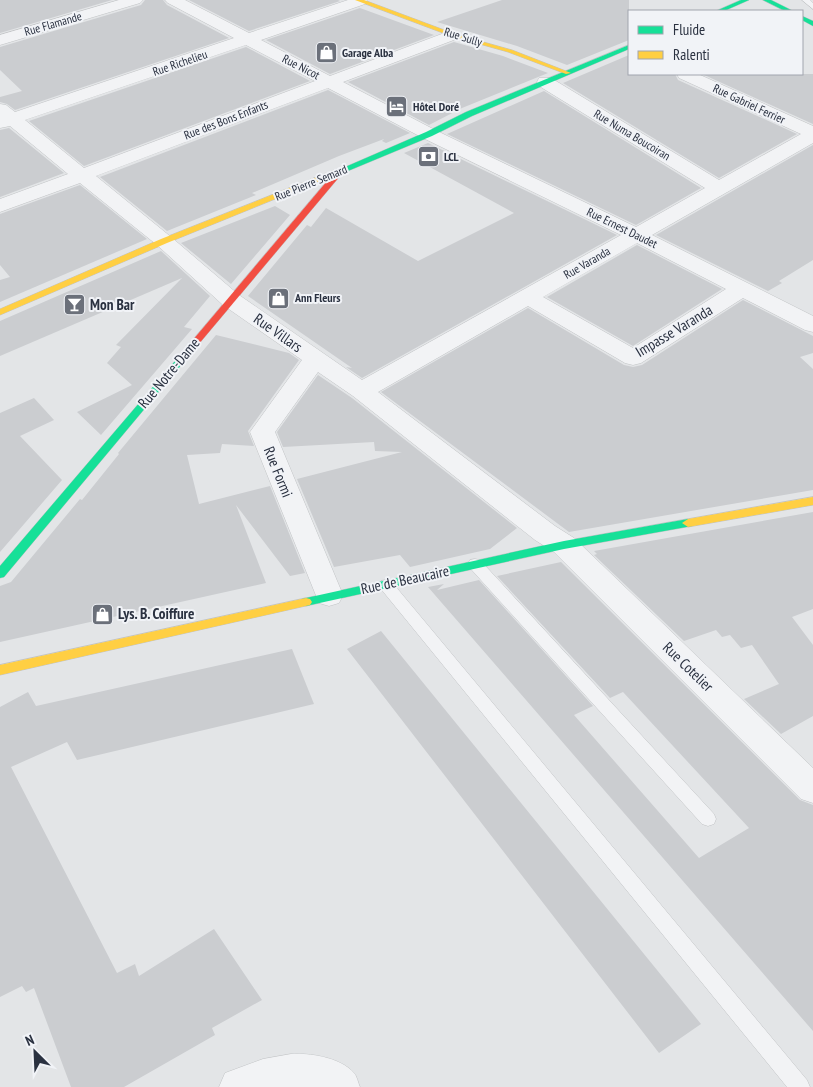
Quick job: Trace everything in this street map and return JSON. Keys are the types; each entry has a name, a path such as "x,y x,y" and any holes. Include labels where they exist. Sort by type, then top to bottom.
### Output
{"street":[{"name":"Rue Flamande","path":"0,40 135,0"},
{"name":"Rue Nicot","path":"174,0 429,134"},
{"name":"Rue Richelieu","path":"4,117 248,40 359,0"},
{"name":"Rue Sully","path":"359,0 453,35 568,72"},
{"path":"714,8 721,0"},
{"path":"714,8 742,0 763,10"},
{"path":"766,0 788,10"},
{"name":"Rue des Bons Enfants","path":"0,206 453,35"},
{"name":"Rue Pierre Semard","path":"0,312 164,241 338,172 429,134 469,114 627,49"},
{"name":"Rue Gabriel Ferrier","path":"687,75 813,134"},
{"name":"Rue Numa Boucoiran","path":"545,82 719,188"},
{"name":"Rue Villars","path":"4,117 164,241 231,300 361,392 545,533 564,545"},
{"name":"Rue Ernest Daudet","path":"429,134 636,235 813,325"},
{"name":"Rue Varanda","path":"361,392 813,134"},
{"name":"Rue Notre-Dame","path":"0,574 338,172"},
{"name":"Impasse Varanda","path":"528,297 633,358 742,289"},
{"name":"Rue Formi","path":"315,359 262,432 330,596"},
{"name":"Rue de Beaucaire","path":"0,670 564,545 813,501"},
{"name":"Rue Cotelier","path":"564,545 813,789"},
{"path":"239,1087 266,1077 302,1074 318,1075 340,1087"}],"lane":[{"path":"806,0 813,7"},
{"path":"476,564 708,820"},
{"path":"386,584 800,1087"}],"building":[{"path":"0,0 112,0 0,33"},
{"path":"145,0 163,0 167,5 229,38 15,110 7,104 0,102 0,97 22,91 0,70 0,47 141,5"},
{"path":"189,0 338,0 340,1 249,31"},
{"path":"502,0 629,0 628,40 567,65 517,46 437,22"},
{"path":"360,8 434,35 330,74 266,40"},
{"path":"454,42 503,56 548,73 462,108 429,125 348,82"},
{"path":"246,47 310,81 84,166 29,121"},
{"path":"628,55 628,75 676,75 678,80 797,134 719,178 563,83"},
{"path":"813,74 813,124 704,75"},
{"path":"328,90 410,133 386,143 382,141 384,139 339,156 252,193 256,195 167,231 100,177"},
{"path":"544,91 701,188 636,225 447,134"},
{"path":"9,128 64,173 0,197 0,130"},
{"path":"428,143 617,235 362,378 346,367 352,368 248,296 307,225 311,227 326,208 418,261 514,213 404,153"},
{"path":"813,145 813,260 779,281 782,283 768,291 656,235"},
{"path":"80,185 147,239 0,302 0,280 10,277 0,265 0,214"},
{"path":"275,206 290,215 231,284 181,243"},
{"path":"637,245 722,289 633,346 547,297"},
{"path":"161,251 210,296 184,327 192,329 101,435 77,412 132,385 107,363 121,347 116,345 182,278 0,356 0,321"},
{"path":"743,300 813,336 813,353 800,357 813,369 813,490 569,532 381,392 528,308 624,365 633,367 642,365"},
{"path":"216,335 289,353 299,360 248,431 254,446 222,444 220,453 187,455 199,504 270,486 305,573 290,576 236,505 266,583 0,642 0,586 11,582 80,499 82,500 118,453"},
{"path":"318,375 352,398 517,528 490,549 410,567 400,555 334,567 297,479 402,452 375,451 374,442 283,447 277,432"},
{"path":"34,398 54,420 20,436 62,480 0,552 0,413"},
{"path":"813,512 813,609 792,617 813,645 813,716 781,734 744,699 779,684 752,645 741,648 730,635 722,637 716,630 684,641 594,555 597,554 594,551"},
{"path":"561,562 800,800 813,805 813,1031 428,587 444,584 437,590 479,580 593,706 574,715 699,858 749,828 623,692 610,698 497,576"},
{"path":"381,631 701,1024 659,1053 347,649"},
{"path":"292,649 314,704 77,760 67,742 11,767 117,973 135,964 139,976 214,929 262,1000 212,1028 215,1035 124,1087 71,1087 34,988 26,992 22,986 0,997 0,707 28,692 36,706"}],"traffic: fast":[{"path":"721,10 746,0"},
{"path":"766,0 788,10"},
{"path":"803,19 813,24"},
{"path":"340,171 429,134 469,114 628,47"},
{"path":"0,574 184,356"},
{"path":"306,602 564,545 688,523"}],"traffic: slow":[{"path":"358,0 453,35 510,51 568,73"},
{"path":"0,312 164,241 340,171"},
{"path":"688,523 813,501"},
{"path":"0,670 306,602"}],"traffic: jam":[{"path":"184,356 336,176"}],"place":[{"name":"Garage Alba","path":"326,53"},
{"name":"Hôtel Doré","path":"397,107"},
{"name":"LCL","path":"428,157"},
{"name":"Ann Fleurs","path":"279,298"},
{"name":"Mon Bar","path":"74,305"},
{"name":"Lys. B. Coiffure","path":"102,614"}]}
